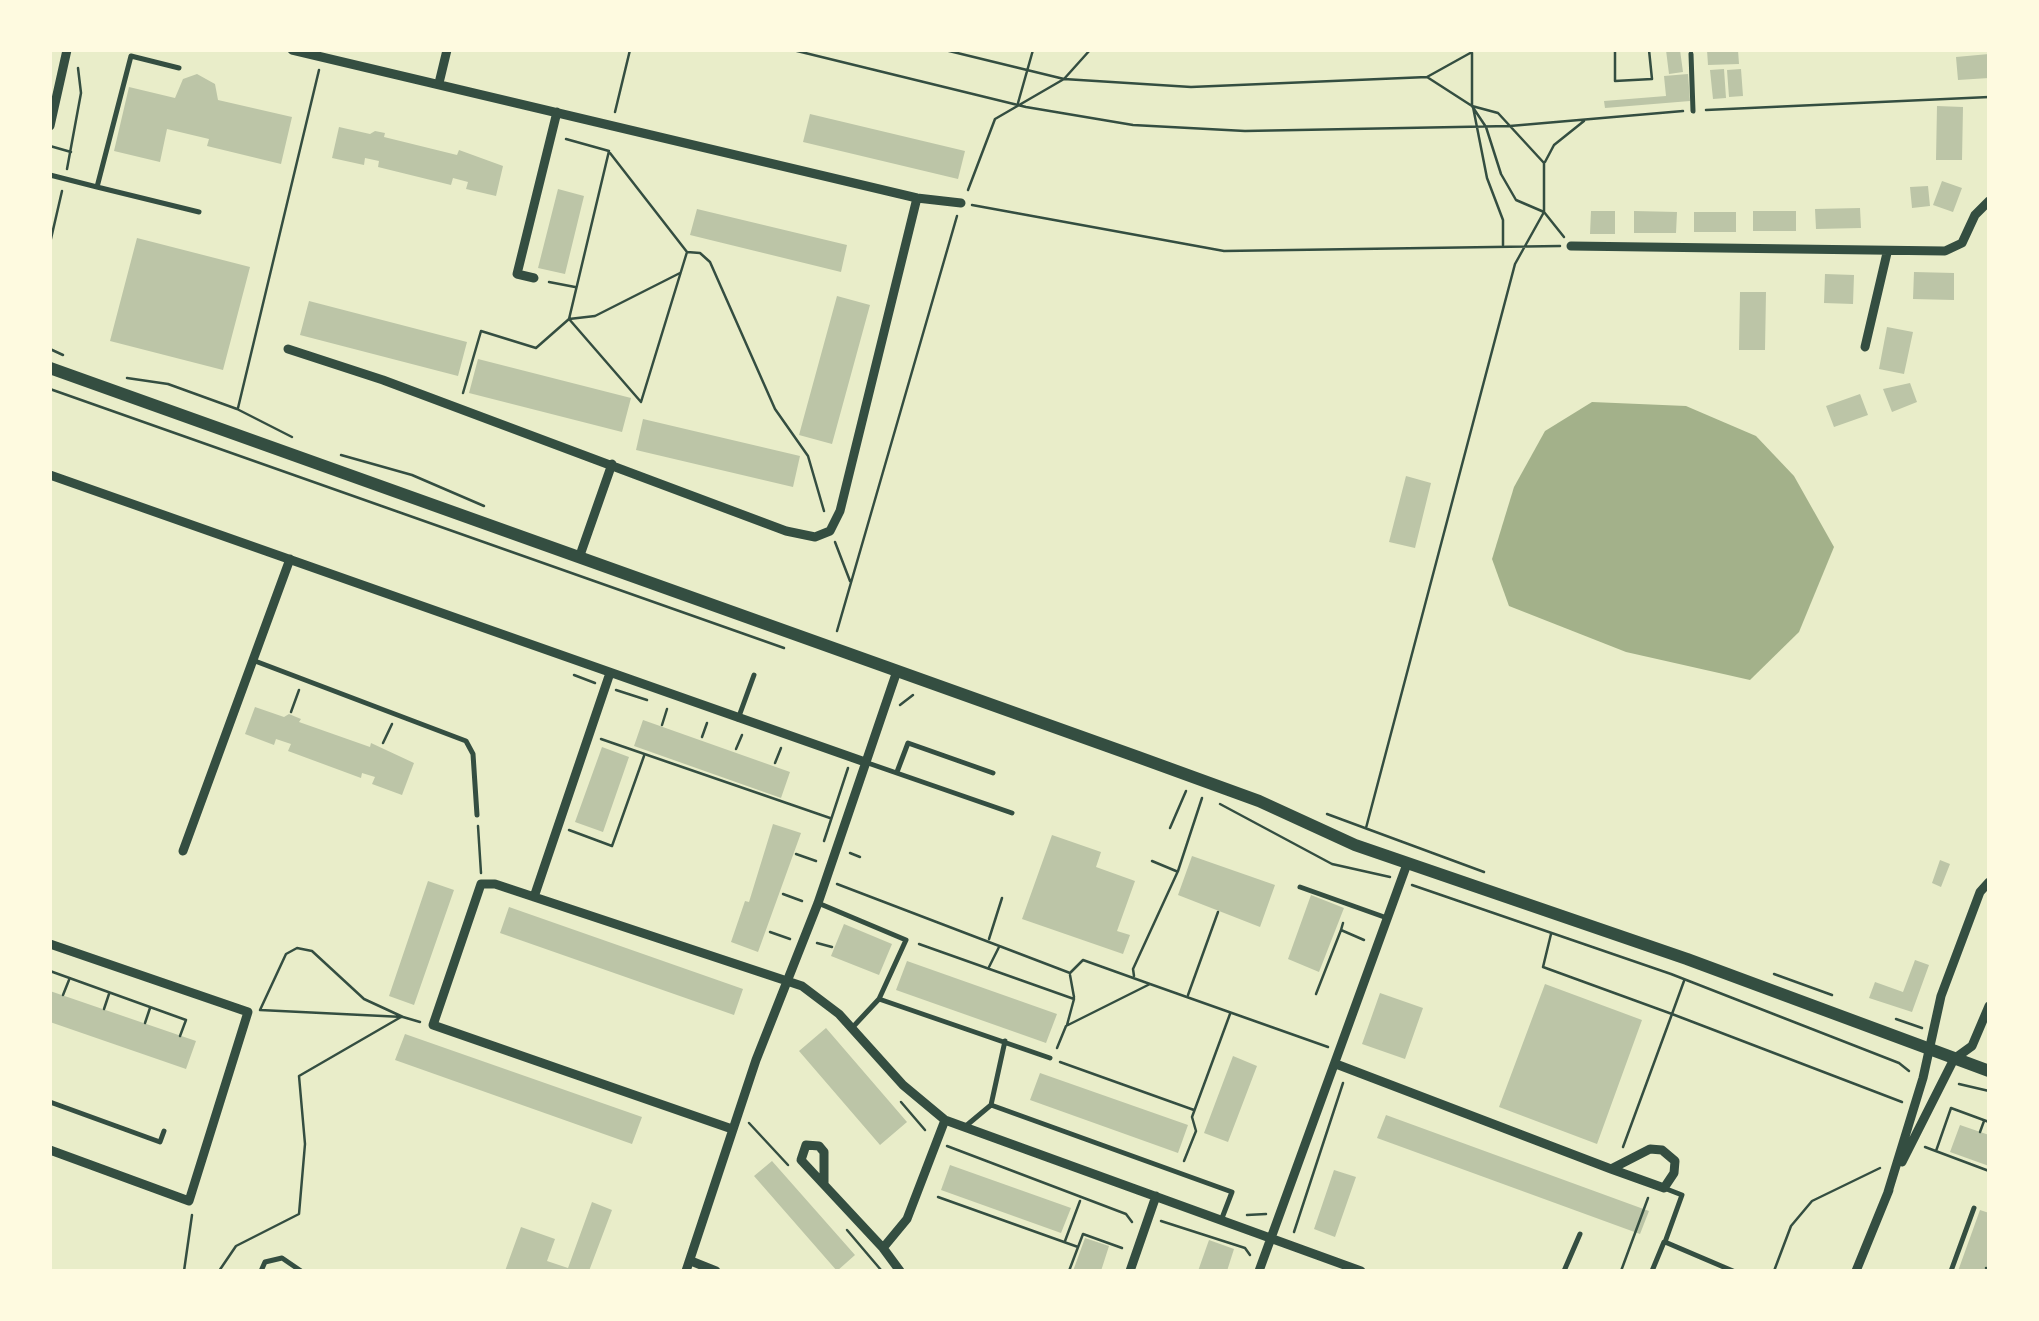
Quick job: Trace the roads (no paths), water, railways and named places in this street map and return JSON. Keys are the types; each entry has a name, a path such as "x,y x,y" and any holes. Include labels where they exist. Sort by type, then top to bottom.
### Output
{"main road":[{"path":"50,368 579,558 895,677 1259,801 1407,864 1688,959 1989,1071"}],"street":[{"path":"50,126 68,50"},
{"path":"292,50 439,84 556,117 611,126 917,198 961,203"},
{"path":"439,84 447,50"},
{"path":"534,278 517,274 556,117"},
{"path":"288,349 612,464 786,531 814,536 830,530 840,512 917,198"},
{"path":"1571,246 1945,251 1962,243 1974,215 1989,200"},
{"path":"1865,347 1887,253"},
{"path":"579,558 612,464"},
{"path":"50,475 866,762"},
{"path":"183,852 290,558"},
{"path":"534,897 610,673"},
{"path":"716,1271 688,1266 732,1129 785,980 818,903 895,677"},
{"path":"1260,1271 1407,864"},
{"path":"1888,1192 1923,1078 1941,996 1980,892 1989,882"},
{"path":"732,1129 433,1025 482,884 495,884 785,980 822,999 903,1085 945,1120 1361,1271"},
{"path":"50,944 248,1012 189,1201 50,1150"},
{"path":"1856,1271 1888,1192 1954,1059 1972,1046 1989,1006"},
{"path":"1337,1061 1348,1069 1664,1188 1674,1173 1674,1161 1662,1150 1650,1150 1614,1168"},
{"path":"883,1248 907,1218 945,1120"},
{"path":"824,1183 900,1271"},
{"path":"1130,1271 1156,1196"}],"lane":[{"path":"1691,54 1693,111"},
{"path":"97,187 131,56 179,68"},
{"path":"50,175 199,212"},
{"path":"255,661 466,741 473,754 477,815"},
{"path":"738,719 754,675"},
{"path":"897,772 908,743 993,773"},
{"path":"866,762 1012,813"},
{"path":"1300,887 1388,918"},
{"path":"818,903 906,940 879,1000 851,1030"},
{"path":"879,1000 1050,1058"},
{"path":"966,1126 991,1105 1005,1041"},
{"path":"50,1102 160,1142 164,1131"},
{"path":"991,1105 1232,1192 1222,1218"},
{"path":"1652,1271 1682,1195 1664,1188"},
{"path":"1952,1271 1974,1208"},
{"path":"1564,1271 1580,1234"},
{"path":"1665,1242 1732,1271"},
{"path":"261,1271 264,1262 282,1258 301,1271"}]}
